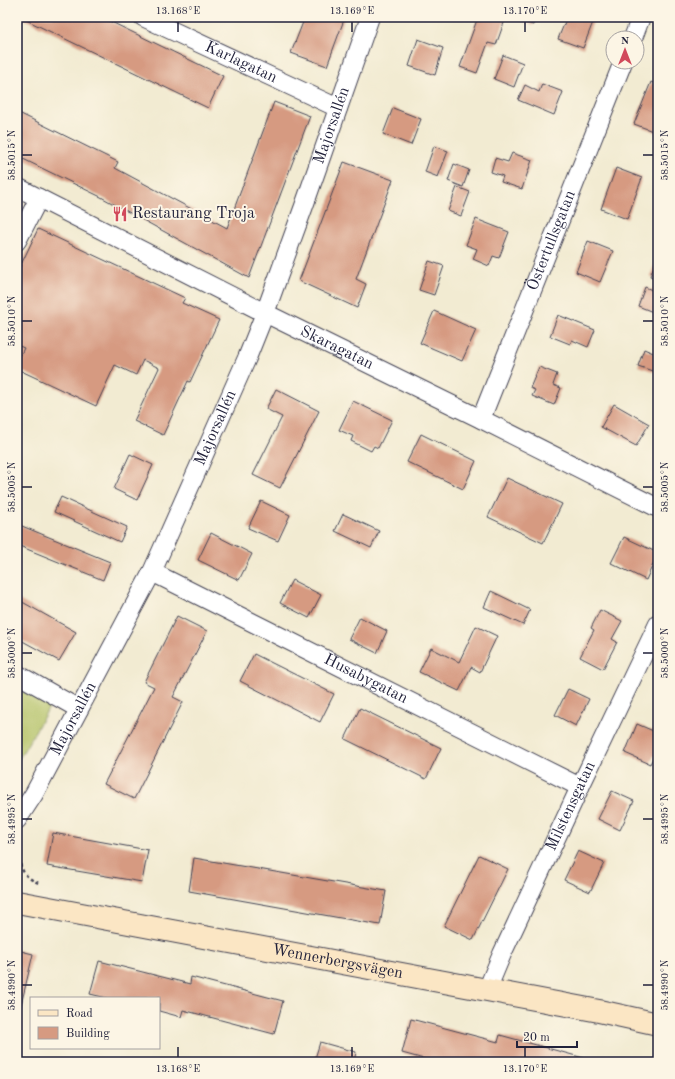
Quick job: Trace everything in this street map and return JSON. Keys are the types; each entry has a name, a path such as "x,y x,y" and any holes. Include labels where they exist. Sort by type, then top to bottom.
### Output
{"main road":[{"name":"Wennerbergsvägen","path":"17,902 487,990 658,1024"}],"street":[{"name":"Karlagatan","path":"143,17 338,108"},
{"name":"Majorsallén","path":"17,820 34,794 152,572 247,358 304,206 370,17"},
{"path":"636,30 642,17"},
{"name":"Östertullsgatan","path":"481,419 621,70"},
{"name":"Skaragatan","path":"17,187 265,313 658,508"},
{"path":"17,241 39,198"},
{"name":"Husabygatan","path":"152,572 580,786"},
{"name":"Milstensgatan","path":"487,990 580,786 658,624"},
{"path":"17,674 79,709"}],"green space":[{"path":"17,688 50,706 17,762"}],"building":[{"path":"20,17 101,17 223,76 208,108"},
{"path":"305,17 345,17 327,66 291,53"},
{"path":"478,17 506,17 496,45 488,43 477,73 460,67"},
{"path":"519,17 537,17 533,25 518,20"},
{"path":"567,17 581,17 593,22 583,48 558,39"},
{"path":"418,39 443,48 435,75 409,66"},
{"path":"503,55 523,63 514,87 494,79"},
{"path":"651,82 658,85 658,133 634,124"},
{"path":"542,84 563,92 554,115 518,100 525,85 539,92"},
{"path":"274,102 310,116 249,278 101,197 17,156 17,112 118,162 115,168 227,228"},
{"path":"393,108 421,119 411,145 383,134"},
{"path":"434,146 448,151 438,177 425,172"},
{"path":"512,153 532,160 522,189 501,182 503,176 491,172 495,158 508,162"},
{"path":"344,162 393,180 356,279 366,284 357,308 299,281"},
{"path":"454,164 469,170 463,187 448,181"},
{"path":"616,168 642,178 627,219 601,209"},
{"path":"457,187 470,192 461,216 448,211"},
{"path":"476,219 509,232 499,258 493,256 489,266 473,259 477,249 466,245"},
{"path":"38,229 185,298 182,303 219,320 163,435 134,421 159,368 143,360 136,375 115,365 96,406 17,369 17,362 24,348 17,345 17,273"},
{"path":"588,241 613,251 600,282 576,272"},
{"path":"657,259 658,314 638,306 645,287 652,290 657,279 650,276"},
{"path":"429,261 444,266 434,295 419,290"},
{"path":"434,311 476,330 462,361 420,343"},
{"path":"558,315 595,330 588,347 572,340 570,344 550,336"},
{"path":"644,349 658,355 658,373 638,366"},
{"path":"539,367 557,374 553,385 561,388 554,405 532,396 535,390 530,388"},
{"path":"276,389 319,411 280,488 253,475 282,417 266,409"},
{"path":"353,401 392,420 378,448 374,446 371,451 351,441 353,436 339,430"},
{"path":"614,404 649,424 636,446 601,427"},
{"path":"421,434 476,461 463,489 407,462"},
{"path":"130,454 153,465 137,500 114,489"},
{"path":"507,478 562,504 543,543 488,517"},
{"path":"61,497 127,527 120,542 54,512"},
{"path":"261,501 290,515 278,541 248,528"},
{"path":"343,514 379,531 371,548 335,531"},
{"path":"17,524 110,562 103,580 17,545"},
{"path":"211,533 252,554 239,580 198,560"},
{"path":"624,537 658,553 646,580 611,563"},
{"path":"292,580 321,595 309,618 280,603"},
{"path":"491,591 530,610 523,625 484,607"},
{"path":"17,599 76,632 59,661 17,638"},
{"path":"600,610 622,621 612,639 617,642 603,669 580,657 594,630 591,628"},
{"path":"177,616 207,631 173,697 183,702 134,799 104,784 154,687 144,682"},
{"path":"360,617 387,631 377,653 349,639"},
{"path":"476,626 497,636 480,672 471,667 459,691 419,672 431,648 459,662"},
{"path":"254,654 334,694 320,722 240,681"},
{"path":"568,689 589,699 576,726 555,715"},
{"path":"360,708 441,748 426,779 345,739"},
{"path":"637,724 658,733 658,757 654,756 650,764 625,753"},
{"path":"612,791 634,801 620,830 598,819"},
{"path":"53,833 148,850 142,882 47,866"},
{"path":"578,851 604,863 590,892 564,880"},
{"path":"479,855 508,869 473,940 444,926"},
{"path":"194,858 386,891 380,925 189,891"},
{"path":"17,950 33,954 18,1018 17,1018"},
{"path":"99,961 190,984 191,977 283,1001 274,1034 183,1010 181,1017 160,1011 160,997 103,997 90,994"},
{"path":"411,1019 498,1042 500,1035 598,1062 435,1062 402,1053"},
{"path":"320,1042 356,1052 354,1062 314,1062"}],"place":[{"name":"Restaurang Troja","path":"120,214"}]}
